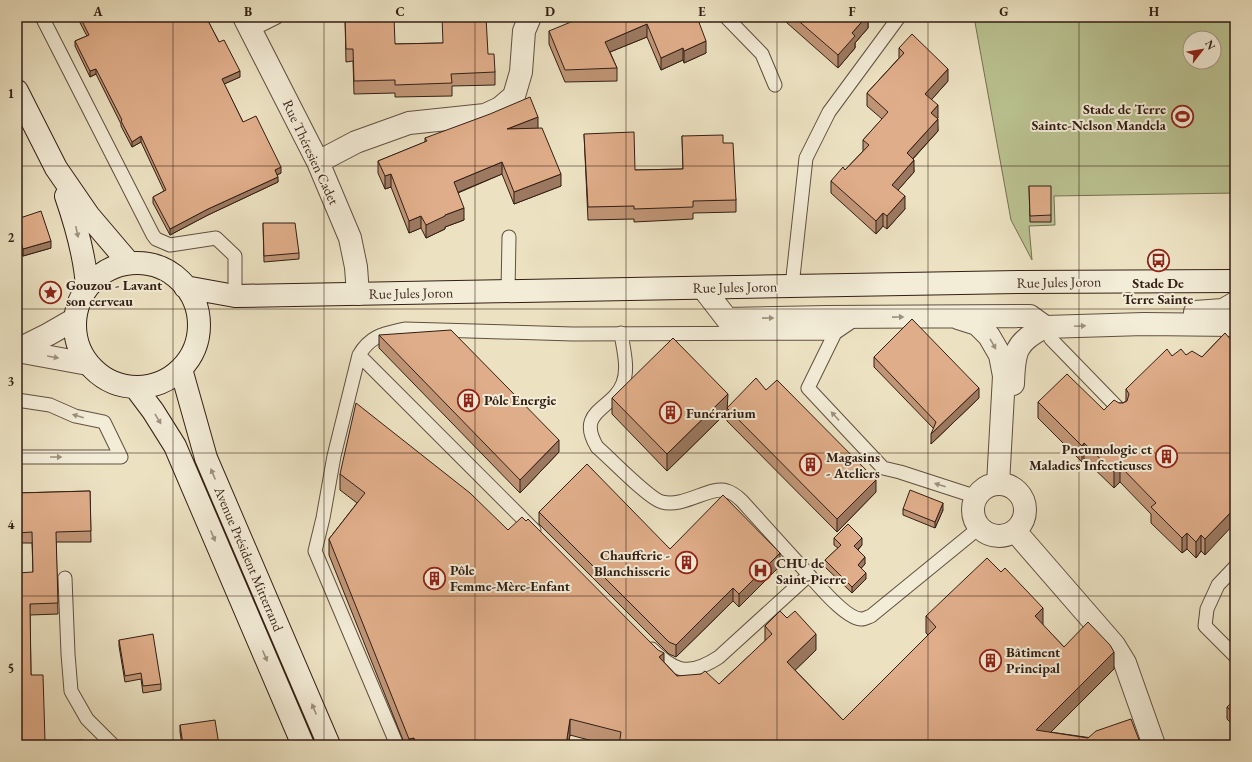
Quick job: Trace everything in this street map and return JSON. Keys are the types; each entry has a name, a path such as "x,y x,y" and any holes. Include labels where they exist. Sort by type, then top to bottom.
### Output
{"street":[{"path":"318,162 356,142 409,123 485,115 500,108 514,96 518,84 521,72 524,31 530,17"},
{"name":"Rue Théresien Cadet","path":"247,24 318,162 350,238 356,268 358,294"},
{"path":"17,91 56,168 89,216 128,263"},
{"path":"56,168 75,223 86,275 87,287"},
{"path":"128,263 150,264 170,272 185,287 195,304 199,323 197,340 191,356 181,369 168,379 152,386 135,387 117,384 101,376 88,364 80,350 76,335 75,319 79,302 87,287 99,276 113,268 128,263"},
{"name":"Rue Jules Joron","path":"185,287 235,296 1029,282 1235,281"},
{"path":"702,288 727,319 1030,316 1045,327"},
{"path":"199,323 210,312 235,296"},
{"path":"1144,324 1164,315 1223,310 1235,303"},
{"path":"951,316 977,324 989,336 1000,355 1004,376 1004,486"},
{"path":"17,351 75,319"},
{"path":"1004,486 1014,363 1017,349 1031,334 1045,327 1144,324 1235,324"},
{"path":"17,351 88,364"},
{"name":"Avenue Président Mitterrand","path":"181,369 206,458 329,745"},
{"name":"Avenue Président Mitterrand","path":"135,387 153,411 175,446 304,745"},
{"path":"1004,486 1020,496 1025,508 1023,521 1015,531 1010,534 997,536 985,532 980,527 974,516 973,510 977,497 986,488 1004,486"},
{"path":"1015,531 1114,645 1125,663 1154,745"}],"lane":[{"path":"42,17 153,235 156,239 170,245 216,238 236,256 235,296"},
{"path":"247,24 277,17"},
{"path":"726,17 762,54 775,85"},
{"path":"792,286 806,158 829,112 900,17"},
{"path":"508,291 509,237"},
{"path":"858,317 835,333 808,388 883,468 977,497"},
{"path":"1045,327 1051,339 1121,411"},
{"path":"397,745 314,551 323,518 334,456 359,355 365,345 378,335 405,329 573,334 835,333"},
{"path":"621,334 625,369 623,383 616,393 592,418 590,428 592,439 597,447 656,500 672,504 715,491 726,490 734,494 809,575 844,611 853,617 862,619 871,616 980,527"},
{"path":"359,355 542,538"},
{"path":"17,400 50,405 75,416 104,422 120,457 17,457"},
{"path":"1235,567 1218,585 1207,609 1204,626 1235,656"},
{"path":"642,639 664,661 677,668 691,670 706,665 719,657 809,575"},
{"path":"65,578 71,691 87,719 113,745"}],"green space":[{"path":"974,17 1235,17 1235,193 1054,196 1055,225 1029,226 1032,260 1011,220"}],"building":[{"path":"80,17 206,17 219,42 224,40 240,71 222,79 243,122 256,116 281,167 275,170 278,177 208,209 170,229 153,197 166,190 141,136 132,142 96,69 90,71 75,41 89,35"},
{"path":"345,17 394,17 395,44 443,43 442,17 486,17 488,54 494,54 495,72 451,74 452,83 395,85 395,80 354,81 353,49 346,49"},
{"path":"583,17 697,17 706,41 684,51 683,48 661,58 647,24 605,42 617,68 565,70 549,31"},
{"path":"794,17 866,17 852,33 855,36 838,55"},
{"path":"912,34 948,69 925,94 938,105 931,113 938,119 907,153 914,160 892,185 905,196 887,216 883,213 876,221 831,181 843,167 845,170 869,145 863,140 888,112 867,93 904,53 899,48"},
{"path":"530,97 538,117 507,129 542,128 561,174 514,192 502,162 454,182 464,208 445,215 426,225 421,216 409,221 391,174 385,176 378,161 427,141 425,138 490,114"},
{"path":"634,132 635,170 683,169 682,136 723,135 723,143 733,143 736,200 693,201 693,207 634,209 634,206 588,207 584,134"},
{"path":"1029,186 1051,186 1051,215 1030,216"},
{"path":"41,211 51,241 23,249 17,229 17,219"},
{"path":"263,223 295,223 299,253 264,256"},
{"path":"17,270 19,294 17,294"},
{"path":"912,319 979,388 931,434 936,422 874,357"},
{"name":"Pôle Energie","path":"451,330 559,440 520,480 379,335"},
{"name":"Pneumologie et Maladies Infectieuses","path":"1225,333 1232,341 1235,338 1235,508 1205,539 1201,535 1196,542 1187,533 1182,538 1151,507 1156,503 1120,466 1114,472 1084,443 1082,446 1038,402 1067,374 1104,410 1114,400 1119,403 1123,403 1127,401 1129,394 1126,389 1167,349 1172,356 1181,349 1186,355 1192,351 1202,357"},
{"name":"Funérarium","path":"673,338 728,394 667,454 612,398"},
{"name":"Magasins - Ateliers","path":"756,378 766,390 777,380 876,480 837,519 727,408"},
{"path":"356,403 470,493 508,530 522,517 526,521 528,519 658,650 664,653 659,657 677,676 701,674 705,671 719,684 772,634 765,626 780,611 787,618 795,611 816,634 787,662 843,720 936,627 926,616 987,558 1001,572 1005,568 1043,608 1035,616 1064,647 1088,622 1110,645 1114,652 1036,730 1088,738 1096,731 1131,719 1141,745 619,745 621,732 570,719 566,745 417,745 414,738 409,739 329,539 365,493 340,474"},
{"name":"Chaufferie - Blanchisserie","path":"587,464 670,549 723,495 780,553 739,594 733,588 676,645 669,642 539,512"},
{"path":"910,490 943,503 935,522 903,509"},
{"path":"90,491 91,531 56,532 58,603 30,604 31,675 43,675 45,741 83,740 83,745 17,745 17,573 33,572 32,532 17,533 17,493"},
{"path":"848,524 862,538 854,546 865,557 858,565 866,573 852,587 825,560 841,545 834,538"},
{"path":"153,634 161,684 143,686 141,673 125,676 119,640"},
{"path":"1235,699 1235,714 1227,707"},
{"path":"215,720 219,745 183,745 180,725"}],"place":[{"name":"Stade de Terre Sainte-Nelson Mandela","path":"1182,117"},
{"name":"Stade De Terre Sainte","path":"1158,261"},
{"name":"Gouzou - Lavant son cerveau","path":"50,293"},
{"name":"Pôle Energie","path":"469,400"},
{"name":"Funérarium","path":"670,413"},
{"name":"Pneumologie et Maladies Infectieuses","path":"1167,457"},
{"name":"Magasins - Ateliers","path":"810,465"},
{"name":"Chaufferie - Blanchisserie","path":"686,563"},
{"name":"CHU de Saint-Pierre","path":"760,571"},
{"name":"Pôle Femme-Mère-Enfant","path":"434,578"},
{"name":"Bâtiment Principal","path":"990,660"}]}
